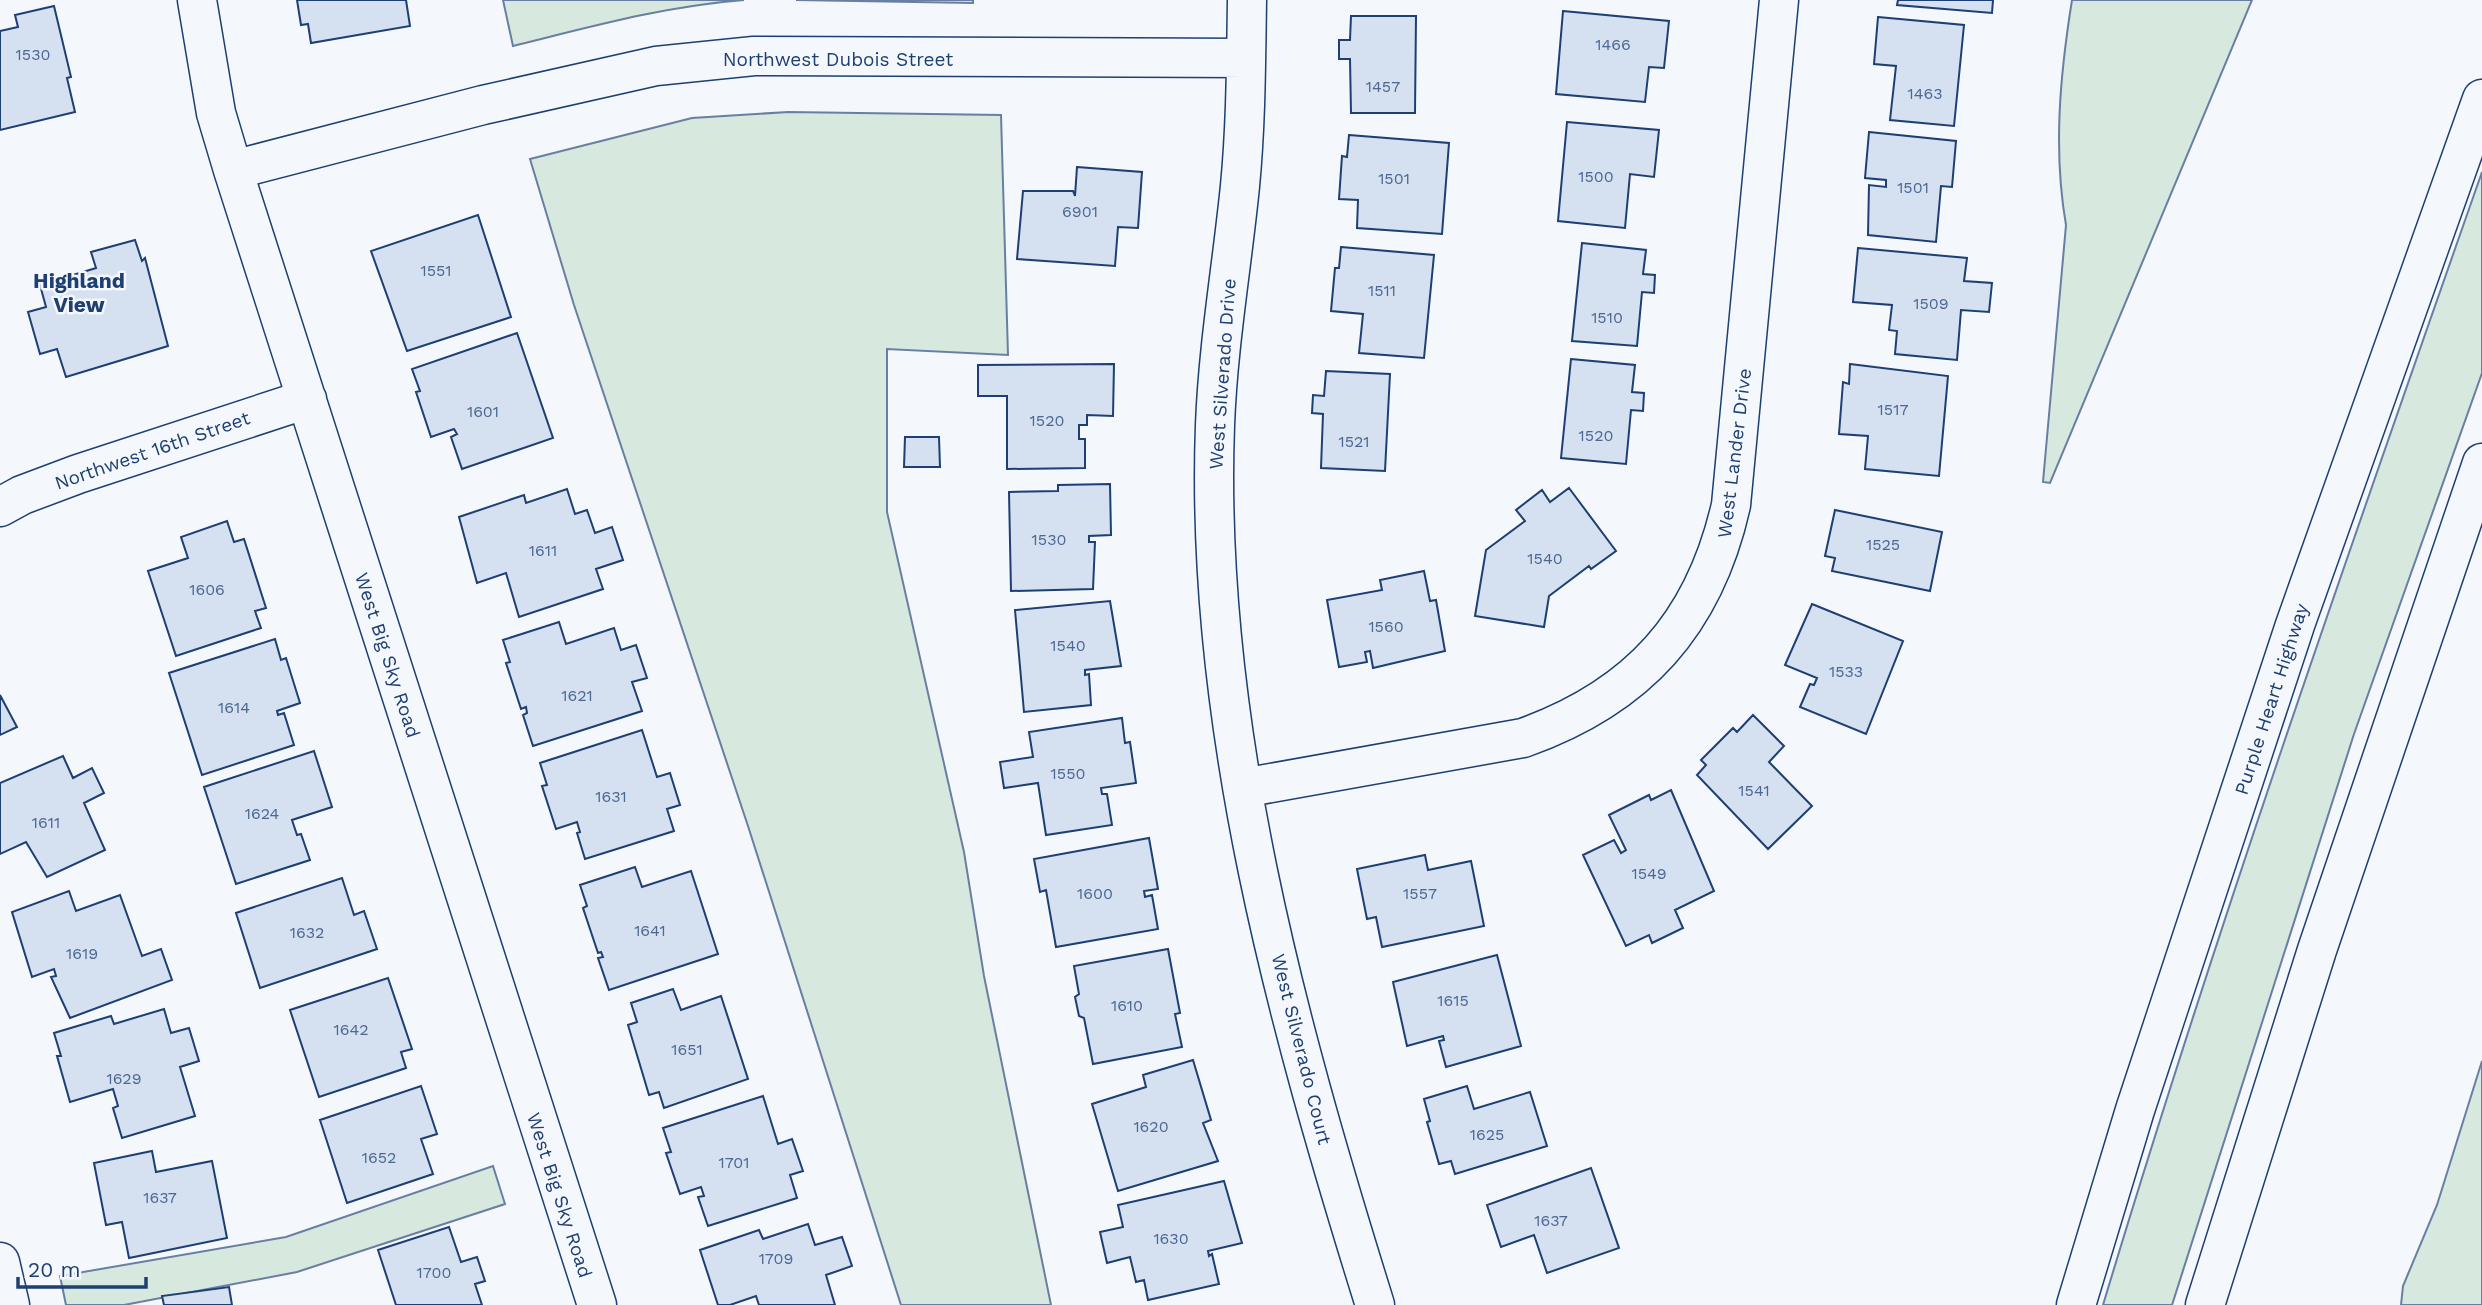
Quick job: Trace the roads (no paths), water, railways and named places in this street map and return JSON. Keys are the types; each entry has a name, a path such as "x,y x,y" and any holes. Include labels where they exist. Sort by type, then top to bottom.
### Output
{"street":[{"name":"West Big Sky Road","path":"197,0 216,113 233,170 597,1305"},
{"name":"West Silverado Drive","path":"1243,788 1221,631 1216,555 1215,425 1220,346 1240,185 1247,0"},
{"name":"West Lander Drive","path":"1243,788 1523,738 1553,727 1608,699 1654,656 1686,618 1707,584 1717,559 1731,505 1779,0"},
{"name":"Northwest Dubois Street","path":"233,170 483,105 668,65 754,56 1246,58"},
{"name":"Purple Heart Highway","path":"2076,1305 2135,1110 2290,638 2482,99"},
{"name":"Northwest 16th Street","path":"0,507 22,495 78,474 307,399"},
{"path":"2205,1305 2317,950 2482,463"},
{"name":"West Silverado Court","path":"1243,788 1293,1026 1375,1305"},
{"path":"0,1262 10,1305"}],"district":[{"name":"Highland View","path":"79,293"}]}
